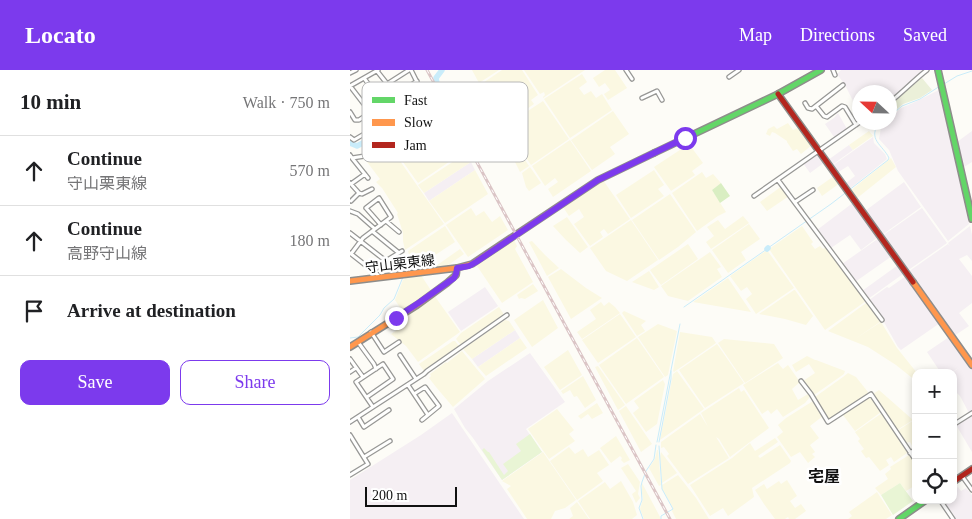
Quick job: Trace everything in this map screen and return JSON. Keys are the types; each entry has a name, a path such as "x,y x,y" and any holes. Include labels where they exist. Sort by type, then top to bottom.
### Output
{"main road":[{"name":"守山栗東線","path":"350,281 469,266 598,180 778,94 821,70"},
{"path":"938,70 972,219"},
{"path":"778,94 972,365"},
{"path":"350,347 371,332 403,314 454,278 457,268"},
{"path":"957,479 972,469"},
{"path":"899,519 920,504"}],"street":[{"path":"350,74 356,70"},
{"path":"362,102 350,86 378,70 387,82"},
{"path":"391,82 410,70 417,81"},
{"path":"626,70 632,79"},
{"path":"729,77 739,70"},
{"path":"833,70 836,75"},
{"path":"897,96 927,70"},
{"path":"364,78 367,82"},
{"path":"805,104 808,108 812,109 843,85"},
{"path":"642,98 657,91 662,100"},
{"path":"816,106 827,117 842,106 845,107 852,118"},
{"path":"350,112 355,120 362,118"},
{"path":"754,196 852,128"},
{"path":"350,137 354,140 362,135"},
{"path":"351,156 368,178"},
{"path":"359,193 351,184 365,174"},
{"path":"778,180 882,320"},
{"path":"351,201 359,193 362,194 372,189"},
{"path":"795,202 813,190"},
{"path":"379,278 378,274 350,253 373,230 381,225 386,220 392,217 378,198 366,208 381,225"},
{"path":"350,211 358,214 373,230 401,252 379,265 374,272"},
{"path":"386,220 399,232"},
{"path":"350,233 386,261"},
{"path":"350,422 408,385 507,315"},
{"path":"371,332 384,352 399,342"},
{"path":"358,341 376,369"},
{"path":"400,355 416,379"},
{"path":"350,359 363,378"},
{"path":"367,397 393,379 383,364 356,382 373,407"},
{"path":"350,372 356,368"},
{"path":"801,381 828,422 871,394 914,459"},
{"path":"408,385 428,415"},
{"path":"414,394 425,387 439,406 422,420"},
{"path":"358,417 364,427 389,410"},
{"path":"957,422 972,413"},
{"path":"350,435 368,464 350,476"},
{"path":"364,457 390,441"},
{"path":"962,476 972,490"},
{"path":"943,504 953,519"}],"shaded area":[{"path":"472,70 499,70 481,82 478,82"},
{"path":"502,70 522,70 538,95 531,100 534,104 528,108 528,82 484,82"},
{"path":"524,70 585,70 543,98 544,92 540,94"},
{"path":"605,70 615,70 627,88 608,100 604,94 610,90 605,83 599,87 593,78"},
{"path":"841,70 925,70 918,78 897,94 897,85 852,85 852,99 837,74"},
{"path":"582,74 587,82 579,88 584,95 591,91 596,98 602,94 612,110 570,138 544,99"},
{"path":"939,90 969,224 948,241 898,171 889,150 879,139 881,130 897,130 897,112"},
{"path":"543,101 569,139 531,165 528,160 528,111"},
{"path":"613,111 629,134 610,147 615,154 592,170 571,140"},
{"path":"838,113 847,129 834,137 825,124"},
{"path":"788,123 793,130 797,128 802,133 804,132 803,137 808,139 812,145 801,154 797,149 793,151 787,141 775,133 772,132 770,136 766,134 768,129 774,126 777,129"},
{"path":"869,131 873,136 853,150 849,145"},
{"path":"972,131 972,162 964,167 961,162 957,142"},
{"path":"873,137 874,143 885,154 887,159 849,189 845,184 855,176 848,166 837,173 832,166"},
{"path":"570,140 591,171 553,197 548,189 558,182 555,178 545,186 532,166"},
{"path":"689,144 703,163 692,171 695,175 671,191 654,167"},
{"path":"849,145 853,150 832,165 828,160"},
{"path":"818,153 825,162 810,173 803,163"},
{"path":"891,158 896,167 856,199 850,191"},
{"path":"367,162 401,162 444,224 405,250 398,213 376,182 380,179"},
{"path":"403,162 449,162 418,183"},
{"path":"452,162 471,162 424,193 418,185"},
{"path":"471,162 475,170 429,201 424,193"},
{"path":"515,162 526,162 529,166 520,172"},
{"path":"530,167 541,183 529,191 522,173"},
{"path":"475,170 488,194 445,223 429,201"},
{"path":"654,170 664,185 658,189 664,196 631,218 616,195"},
{"path":"702,172 706,178 713,174 721,183 712,190 726,212 697,231 672,193"},
{"path":"834,176 840,183 822,196 817,188"},
{"path":"603,180 630,219 608,234 604,229 600,232 603,237 590,246 574,224 584,217 579,209 569,216 563,207"},
{"path":"904,182 921,207 882,235 865,211"},
{"path":"782,186 789,196 767,211 760,202"},
{"path":"670,194 696,232 659,260 632,220"},
{"path":"854,202 878,237 861,250 850,235 831,248 817,230"},
{"path":"471,208 476,216 484,211 492,222 500,216 508,230 468,257 446,225"},
{"path":"922,208 947,243 907,271 882,236"},
{"path":"743,216 749,223 711,249 706,242 714,236 707,227 718,220 725,229"},
{"path":"567,217 588,247 580,253 553,226"},
{"path":"631,220 658,260 627,281 606,271 590,248"},
{"path":"749,224 760,239 741,252 746,260 728,273 712,250"},
{"path":"445,226 455,242 417,267 408,251"},
{"path":"802,226 813,242 811,244 815,249 820,246 823,249 826,247 866,301 825,330 769,249"},
{"path":"970,226 972,261 967,255 959,259 972,276 972,303 959,313 969,326 954,336 908,272 948,244 950,246 948,243"},
{"path":"879,238 892,256 855,282 842,264"},
{"path":"514,240 517,246 515,249 533,282 502,303 477,265"},
{"path":"532,241 559,268 547,276 529,242"},
{"path":"688,244 698,259 661,285 650,270"},
{"path":"460,249 464,254 447,266 433,268"},
{"path":"767,250 794,288 756,314 746,299 752,294 747,287 741,291 730,276"},
{"path":"710,252 721,267 717,269 722,277 688,301 668,296 661,286"},
{"path":"898,265 903,274 868,299 862,291"},
{"path":"561,269 602,298 571,319 548,277"},
{"path":"649,271 659,287 654,290 632,282"},
{"path":"421,275 432,292 403,312 395,300 403,280 406,277"},
{"path":"906,276 916,293 940,323 901,350 869,300"},
{"path":"728,278 751,312 693,302"},
{"path":"533,284 538,291 525,299 519,299 517,295"},
{"path":"485,287 498,306 461,331 448,312"},
{"path":"794,290 813,316 806,325 759,314"},
{"path":"434,295 460,332 418,362 406,346 391,334 400,328 395,320"},
{"path":"543,300 558,328 532,347 514,320"},
{"path":"601,302 604,306 609,302 620,313 582,339 577,332 596,319 590,310"},
{"path":"867,303 880,322 855,339 881,322 897,348 914,369 912,369 912,378 868,347 828,331"},
{"path":"499,307 503,316 461,345 456,339 461,333"},
{"path":"624,311 646,321 641,325 645,331 637,336 622,313"},
{"path":"620,314 636,337 598,363 582,340"},
{"path":"505,320 509,321 515,330 472,359 463,349"},
{"path":"658,324 677,331 668,375 665,377 638,337"},
{"path":"515,330 520,338 478,367 472,359"},
{"path":"680,332 712,337 716,343 674,372 673,371"},
{"path":"949,337 972,368 972,411 969,413 957,393 957,369 960,367 957,369 938,369 927,352"},
{"path":"520,338 527,348 486,376 478,367"},
{"path":"637,338 664,377 626,404 599,365"},
{"path":"724,339 774,344 783,358 745,383 718,343"},
{"path":"453,341 459,346 424,371 419,364"},
{"path":"717,344 744,383 705,408 679,370"},
{"path":"568,350 582,375 560,390 544,367"},
{"path":"462,351 485,379 453,407 429,378 430,374"},
{"path":"530,353 565,402 526,429 542,452 502,480 465,428 454,409 488,381"},
{"path":"807,356 845,371 844,374 814,395 803,381 815,373 809,364 796,372 792,365"},
{"path":"778,363 783,369 788,365 800,382 792,389 798,400 808,394 810,397 805,403 783,417 777,409 771,414 768,410 762,414 743,385"},
{"path":"598,366 625,405 618,410 595,367"},
{"path":"677,371 704,409 660,440 673,374"},
{"path":"848,373 856,377 868,392 828,420 815,397"},
{"path":"583,376 596,400 585,408 577,396 574,397 570,390 563,394 561,391"},
{"path":"663,380 665,384 657,424 646,432 633,413 639,408 634,401"},
{"path":"739,388 741,392 744,390 769,428 730,457 716,437 729,458 688,484 667,456 669,454 664,447 661,448 661,442 700,414 708,427 701,413"},
{"path":"879,390 912,421 897,430 873,394"},
{"path":"871,396 881,412 855,431 843,415"},
{"path":"813,401 823,416 810,426 819,438 810,445 815,452 812,454 815,457 808,463 800,452 791,457 777,437 783,432 778,425"},
{"path":"597,403 603,413 592,419 588,414 581,419 578,416"},
{"path":"626,406 652,444 641,452 619,411"},
{"path":"557,409 574,430 569,434 575,441 549,459 528,429"},
{"path":"452,413 524,519 350,519 350,480"},
{"path":"882,413 908,452 894,462 891,457 886,460 889,465 880,471 869,457 866,458 861,451 864,449 858,441 860,439 855,432"},
{"path":"972,415 972,452 957,427 957,424"},
{"path":"912,421 912,446 910,442 906,443 897,431"},
{"path":"616,436 630,460 624,463 620,456 611,463 600,448"},
{"path":"775,438 778,442 758,456 760,458 780,445 791,461 790,463 752,488 754,497 728,516 723,508 710,516 690,485 732,458 750,443 755,451"},
{"path":"569,447 575,454 583,449 588,457 599,450 609,465 597,473 603,481 577,500 550,461"},
{"path":"657,450 661,485 659,486 649,468 655,459"},
{"path":"543,452 576,500 565,508 555,511 551,519 527,519 507,489 511,486 502,481"},
{"path":"661,452 677,473 662,483 660,457"},
{"path":"909,455 912,459 912,487 906,491 900,483 881,495 875,488 888,479 885,474 891,469 890,467"},
{"path":"628,464 640,482 638,494 640,498 636,503 632,494 636,491 621,468"},
{"path":"678,475 709,519 676,519 672,511 673,508 662,489 662,485"},
{"path":"787,480 797,496 790,501 795,508 801,504 806,511 795,519 789,519 788,517 785,519 775,519 755,490 764,484 767,489 779,481 781,484"},
{"path":"621,481 633,502 637,515 632,519 590,519 578,501 605,482 610,489"},
{"path":"642,483 661,519 644,519 640,509 643,499"},
{"path":"957,488 961,491 966,488 972,495 972,519 955,519 945,504 957,504"},
{"path":"877,492 892,515 886,519 848,519 852,516 849,512"},
{"path":"577,502 589,519 569,519 573,516 570,508"}],"green space":[{"path":"922,78 932,90 920,98 903,104 897,109 897,98"},
{"path":"721,183 730,196 720,203 712,190"},
{"path":"530,434 542,452 502,480 482,450 484,448 489,452 504,475 508,471 503,464 521,451 516,444"},
{"path":"900,483 912,502 893,515 881,495"}],"waterway":[{"path":"437,82 436,78 442,70"},
{"path":"944,84 957,76 972,71"},
{"path":"897,110 902,106 920,99 940,86"},
{"path":"768,248 831,204 888,160 889,158 886,153 877,142 876,130"},
{"path":"350,143 357,146 362,143"},
{"path":"684,307 767,249"},
{"path":"399,267 404,271"},
{"path":"350,338 358,337 394,299 403,277"},
{"path":"657,442 680,324"},
{"path":"659,442 671,371"},
{"path":"643,519 639,508 642,500 641,486 646,471 654,459 656,445"},
{"path":"659,446 662,489 673,509 661,516 661,519"}],"railway":[{"path":"427,70 433,82"},
{"path":"477,162 670,519"}],"traffic: fast":[{"path":"654,153 778,94 821,70"},
{"path":"938,70 972,219"},
{"path":"899,519 920,504"}],"traffic: slow":[{"path":"350,281 457,268 472,264 598,180 654,153"},
{"path":"350,347 417,305 447,283 456,275 457,268"},
{"path":"913,282 972,365"}],"traffic: jam":[{"path":"778,94 913,282"},
{"path":"957,479 972,469"}],"district":[{"name":"宅屋","path":"824,476"}],"route":[{"path":"396,318 454,278 457,268 469,266 476,262 598,180 685,138"}]}
